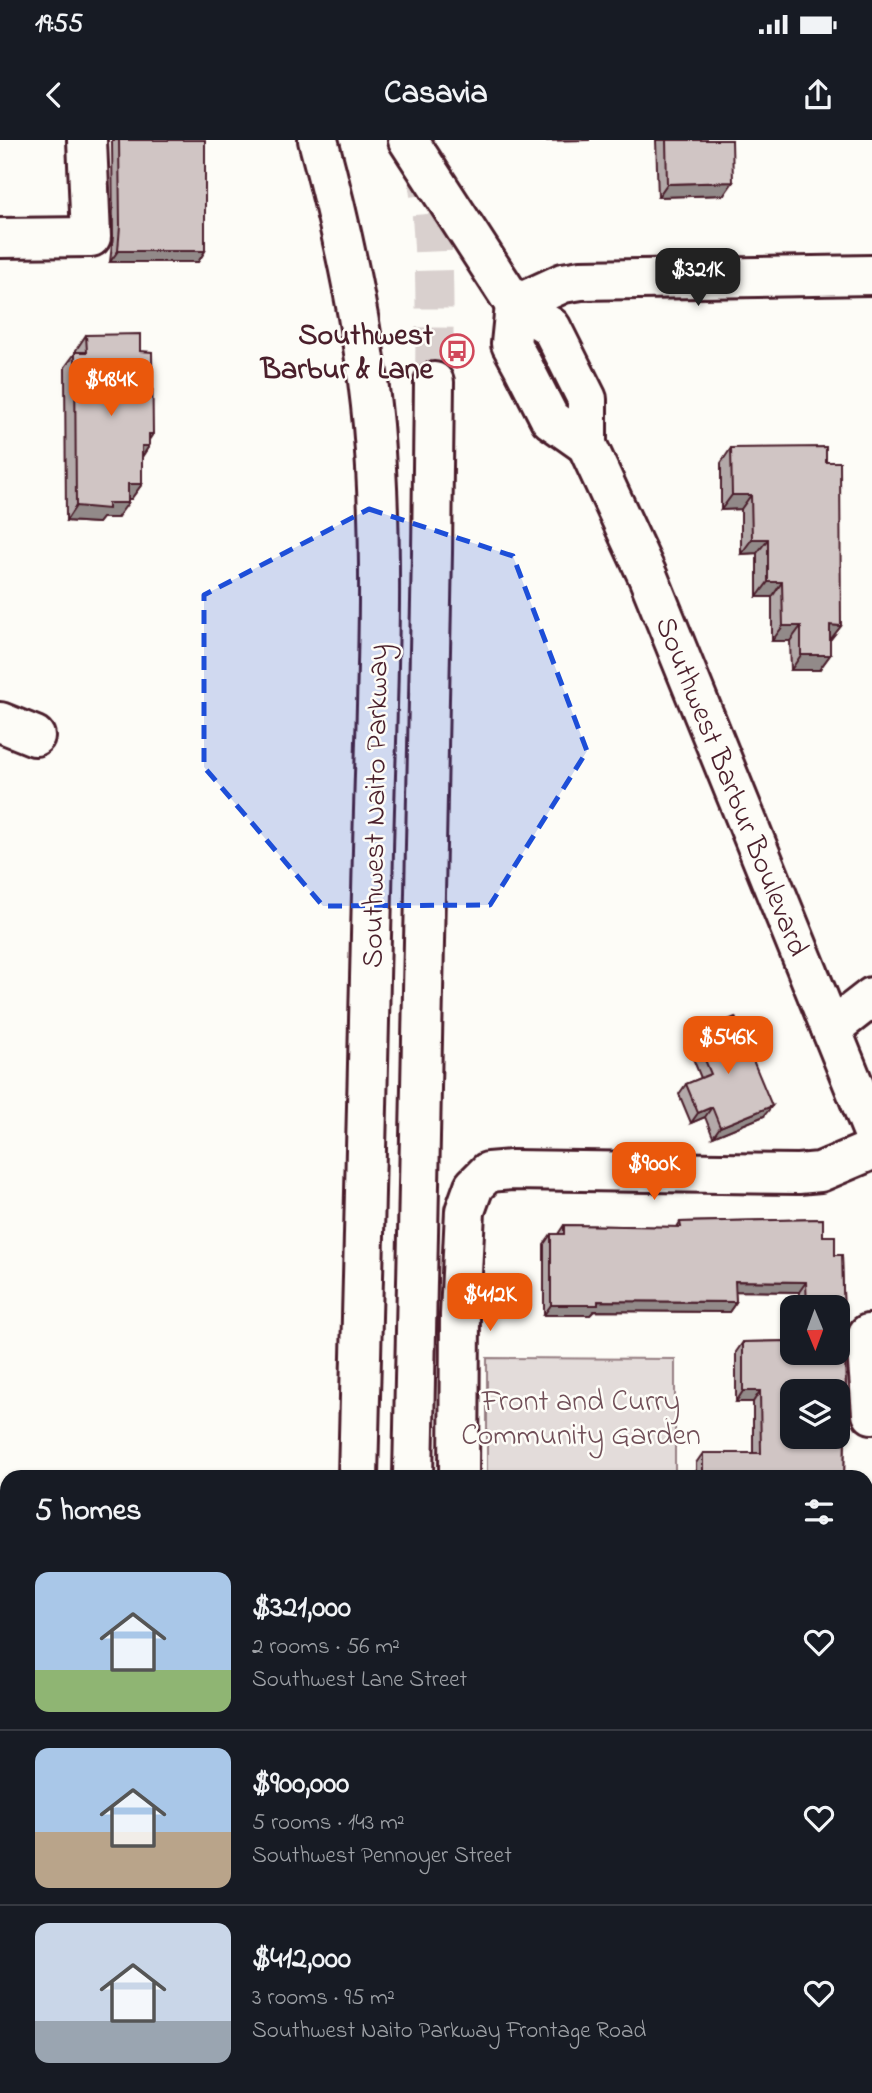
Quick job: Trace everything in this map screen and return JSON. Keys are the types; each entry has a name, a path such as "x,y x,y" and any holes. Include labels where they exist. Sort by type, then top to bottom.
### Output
{"main road":[{"path":"0,238 91,237 87,140"},
{"name":"Southwest Naito Parkway","path":"318,140 344,240 364,355 376,475 379,562 358,1470"},
{"path":"408,140 458,213 515,305 563,283 581,280 872,275"},
{"name":"Southwest Barbur Boulevard","path":"515,305 511,344 550,419 587,444 648,577 872,1130"},
{"name":"Southwest Naito Parkway","path":"413,1470 434,382"},
{"path":"0,722 35,736"},
{"path":"831,1029 872,996"},
{"path":"459,1470 460,1315 465,1210 474,1186 488,1172 512,1170 798,1174 820,1172 872,1150"},
{"path":"868,1334 872,1414"}],"highlighted area":[{"path":"369,509 513,556 587,751 490,905 323,906 204,767 204,595"}],"green space":[{"name":"Front and Curry Community Garden","path":"487,1358 675,1359 675,1470 487,1470"}],"building":[{"path":"119,140 205,140 205,251 118,251"},
{"path":"666,140 732,140 733,182 667,184"},
{"path":"140,334 140,351 152,352 153,434 149,434 149,446 142,446 142,484 128,484 128,503 108,503 108,509 76,506 75,352 87,352 86,335"},
{"path":"826,447 826,462 840,462 841,626 830,625 830,655 801,655 801,626 783,626 782,582 768,582 768,539 752,539 751,495 732,495 731,448"},
{"path":"735,1017 772,1106 720,1127 712,1107 698,1113 686,1084 711,1074 694,1034"},
{"path":"823,1219 823,1236 835,1236 835,1255 842,1255 843,1295 807,1295 806,1282 735,1281 736,1302 598,1301 598,1305 551,1305 551,1234 564,1234 564,1225 681,1227 680,1222"},
{"path":"780,1341 780,1365 845,1365 846,1379 780,1379 780,1449 845,1449 844,1470 703,1470 703,1453 761,1453 760,1391 743,1391 743,1342"}],"tunnel":[{"path":"424,157 433,241 434,382"}],"place":[{"name":"Southwest Barbur & Lane","path":"457,351"}]}
